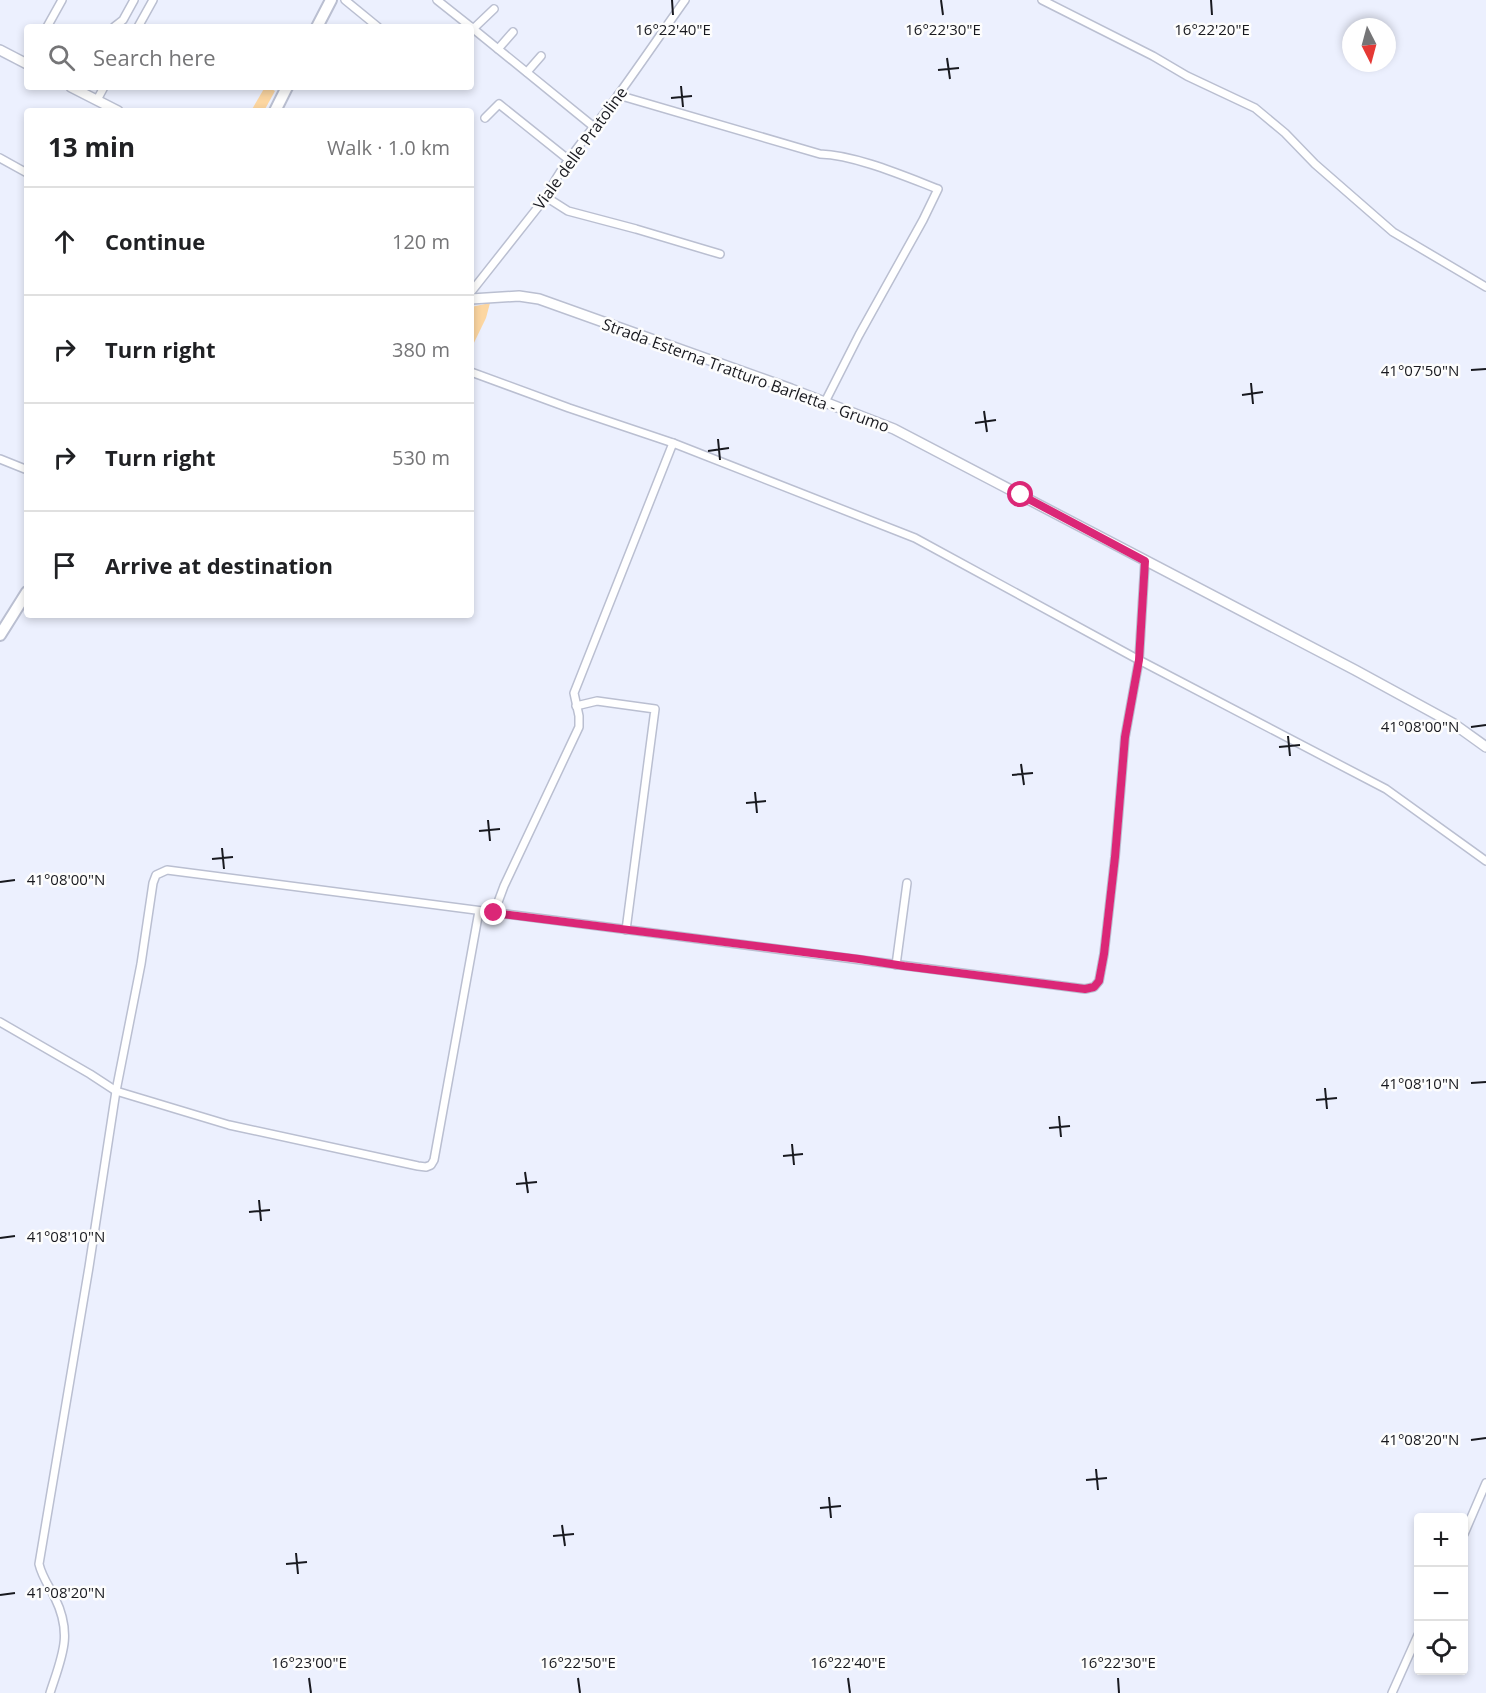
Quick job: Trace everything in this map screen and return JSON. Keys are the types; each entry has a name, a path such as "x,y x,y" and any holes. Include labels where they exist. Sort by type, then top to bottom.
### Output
{"main road":[{"path":"319,24 331,0"},
{"path":"276,108 285,90"},
{"path":"0,635 24,597"}],"street":[{"path":"49,24 62,0"},
{"path":"118,24 123,20 134,0"},
{"path":"140,24 153,0"},
{"path":"345,0 374,24"},
{"name":"Viale delle Pratoline","path":"474,288 546,197 569,160 685,0"},
{"path":"1042,0 1153,56 1187,76 1256,108 1285,133 1315,164 1393,232 1486,287"},
{"path":"441,1 467,24"},
{"path":"474,26 494,9"},
{"path":"474,30 594,127"},
{"path":"498,49 513,32"},
{"path":"0,51 24,63"},
{"path":"527,72 542,56"},
{"path":"79,90 112,108"},
{"path":"96,100 102,90"},
{"path":"618,95 820,154 835,154 938,189 825,402"},
{"path":"485,118 499,104 569,160"},
{"path":"0,158 24,171"},
{"path":"546,197 568,211 720,254"},
{"name":"Strada Esterna Tratturo Barletta - Grumo","path":"474,300 519,296 539,299 894,429 1385,686 1454,724 1486,747"},
{"path":"474,373 672,443 915,538 1139,660 1386,789 1486,861"},
{"path":"494,913 579,727 574,693 672,443"},
{"path":"0,459 24,469"},
{"path":"50,1693 65,1641 64,1622 42,1576 39,1564 84,1300 116,1091 156,875 167,870 1085,989 1094,987 1099,981 1104,954 1125,737 1139,660 1145,561"},
{"path":"576,706 597,701 655,709 626,930"},
{"path":"896,965 907,883"},
{"path":"0,1022 116,1091 230,1125 426,1167 434,1160 479,911"},
{"path":"1468,1525 1486,1483"},
{"path":"1392,1693 1414,1646"}],"shaded area":[{"path":"263,90 275,91 266,108 253,108"},
{"path":"490,303 486,318 474,343 474,306"}],"route":[{"path":"494,913 1085,989 1094,987 1099,981 1104,954 1125,737 1139,660 1145,561 1021,495"}]}
